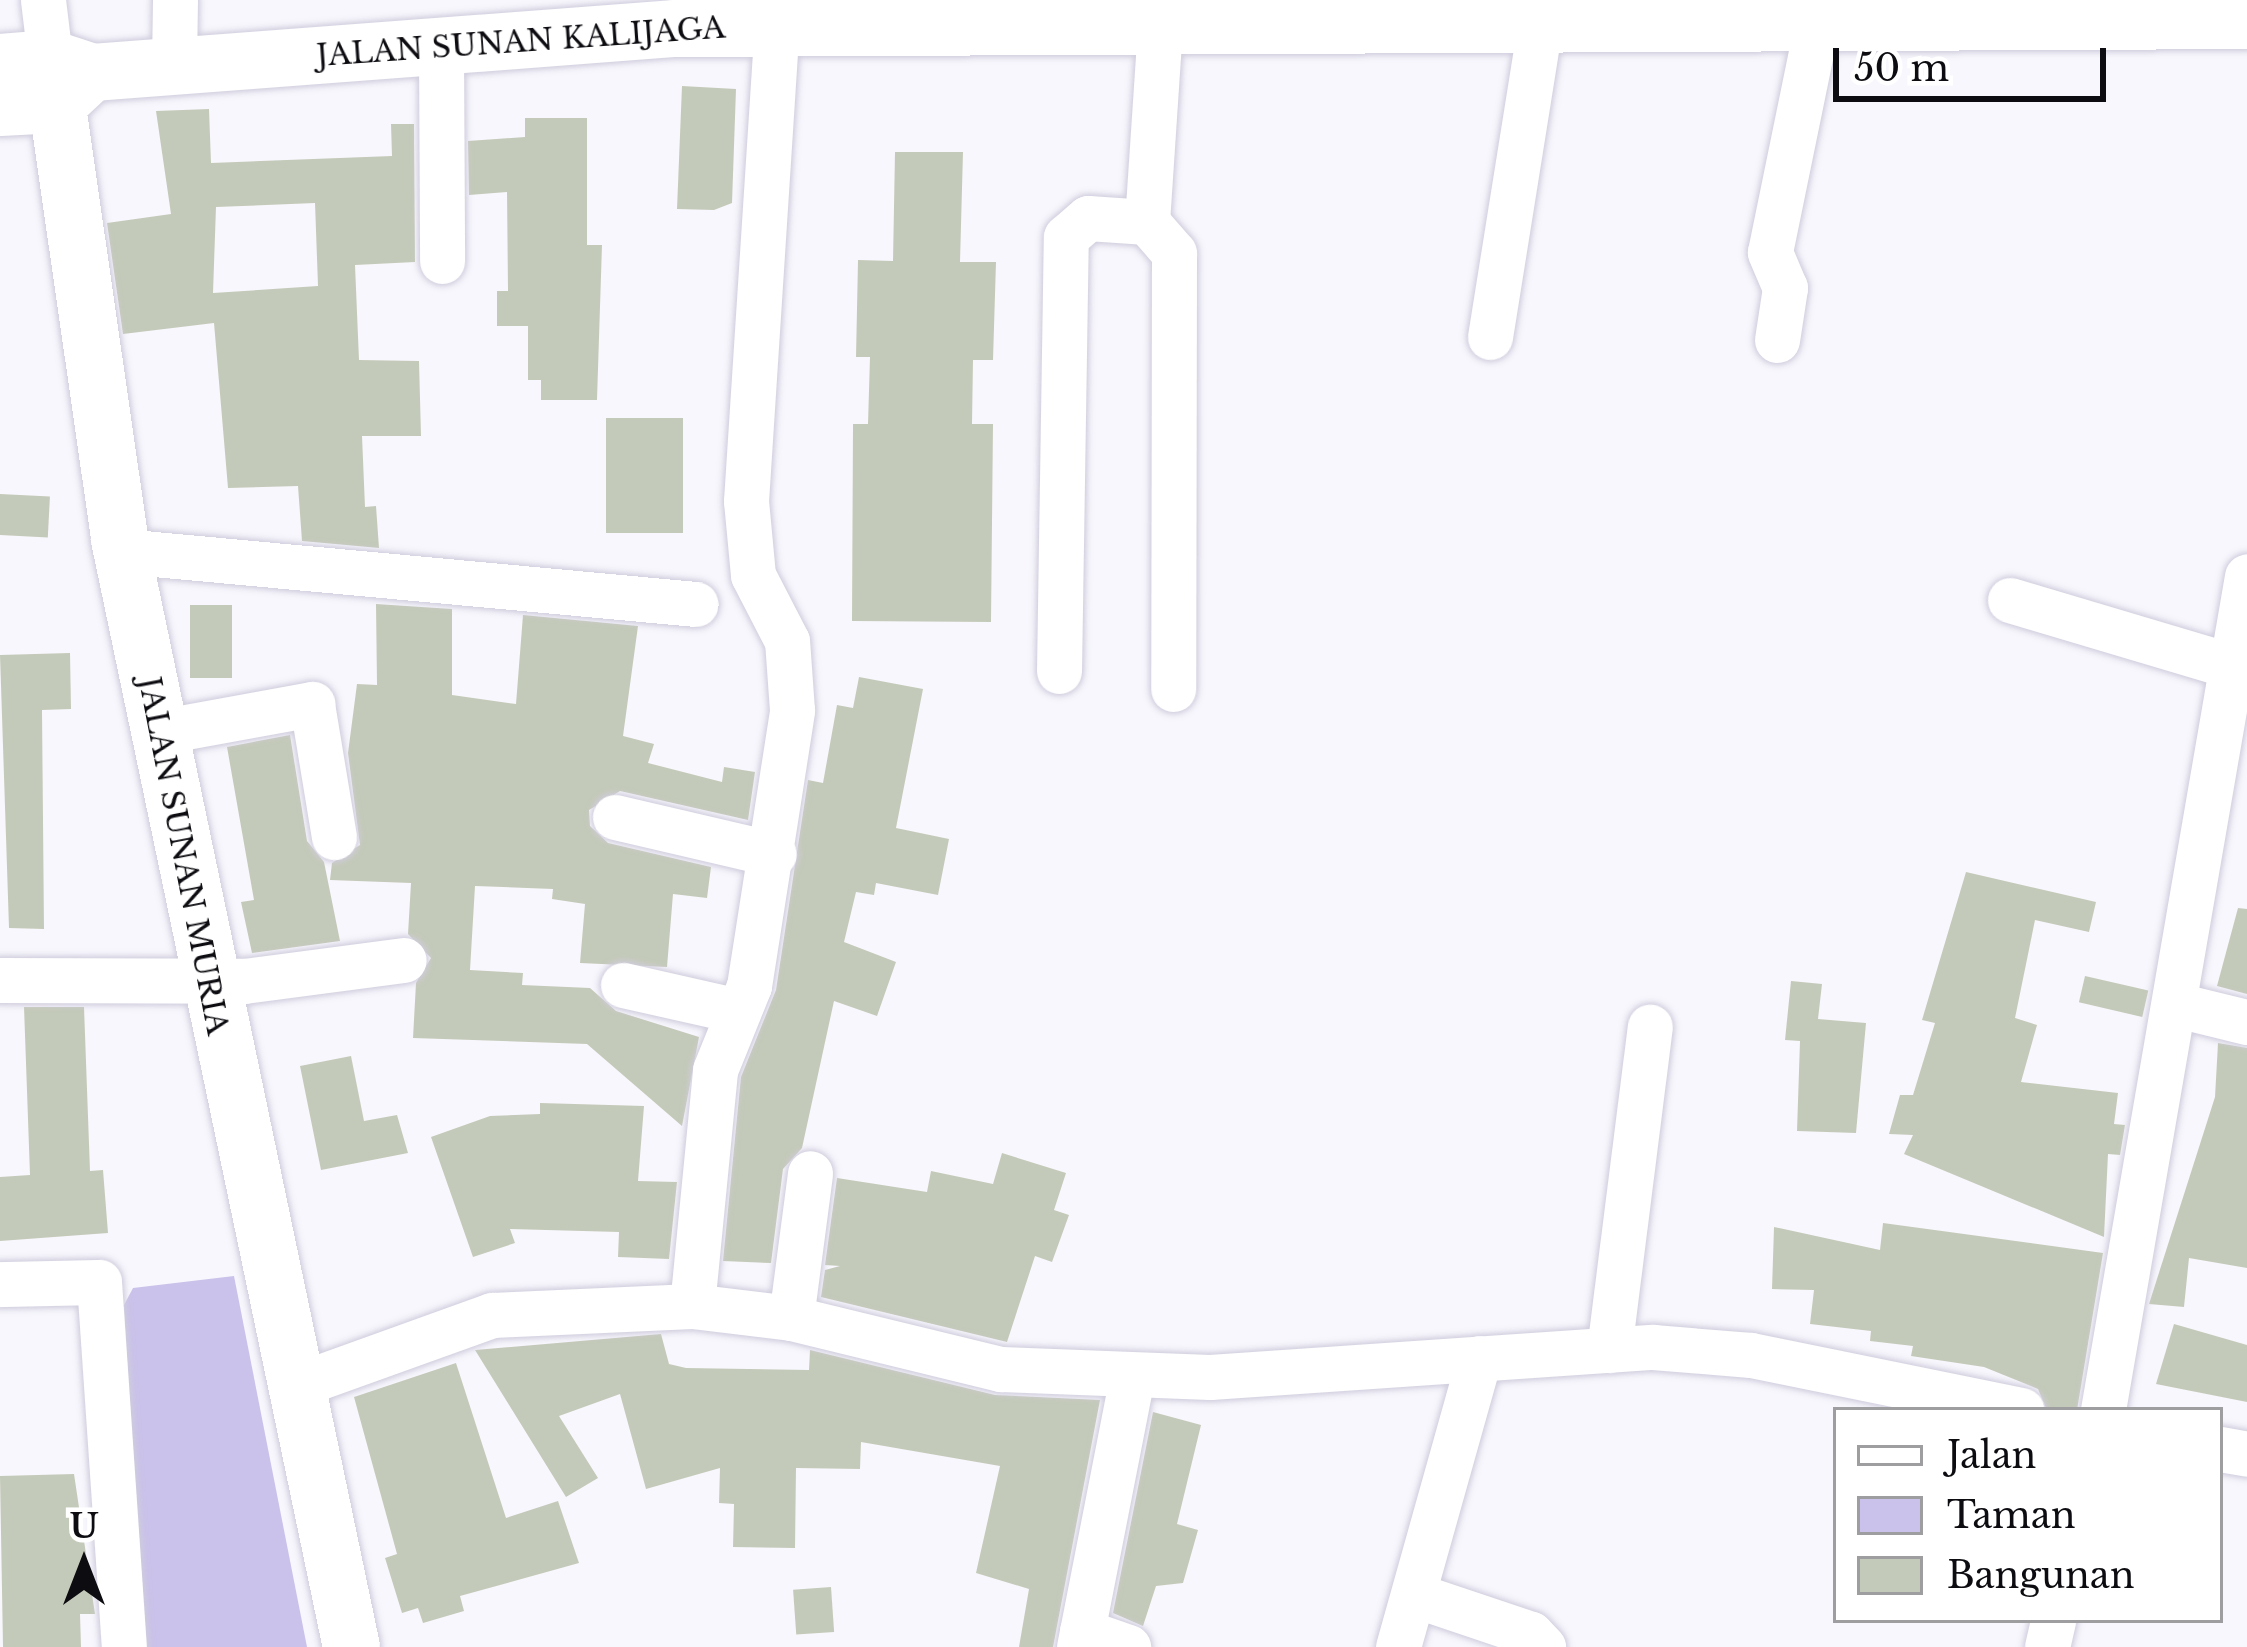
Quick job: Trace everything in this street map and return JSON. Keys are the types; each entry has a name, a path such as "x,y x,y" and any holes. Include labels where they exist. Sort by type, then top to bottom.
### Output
{"main road":[{"name":"JALAN SUNAN KALIJAGA","path":"0,107 50,74 441,48 542,18 676,14 777,28 1160,26 1308,13 1540,24 1687,12 1817,23 2247,20"},
{"name":"JALAN SUNAN MURIA","path":"50,74 122,551 292,1387 350,1647"}],"street":[{"path":"43,0 50,74"},
{"path":"174,64 175,0"},
{"path":"1777,340 1785,288 1770,252 1817,23"},
{"path":"1490,337 1540,24"},
{"path":"1160,26 1147,222 1174,254 1173,689"},
{"path":"692,1306 715,1070 737,1011 774,854 794,676 788,640 753,575 746,501 777,28"},
{"path":"441,48 442,261"},
{"path":"1060,670 1066,237 1088,218 1147,222"},
{"path":"122,551 696,604"},
{"path":"2104,1407 2177,1005 2247,576"},
{"path":"2010,600 2231,666"},
{"path":"158,732 311,704 334,837"},
{"path":"615,817 774,854"},
{"path":"0,980 208,980 404,959"},
{"path":"623,986 737,1011"},
{"path":"2177,1005 2247,1022"},
{"path":"1610,1350 1650,1027"},
{"path":"790,1318 810,1173"},
{"path":"0,1285 99,1282 124,1647"},
{"path":"292,1387 492,1315 692,1306 790,1318 1000,1369 1132,1376 1610,1350 1751,1355 2005,1407"},
{"path":"1398,1647 1479,1358"},
{"path":"1128,1647 1080,1639 1132,1376"},
{"path":"1415,1595 1531,1634 1543,1647"}],"green space":[{"path":"234,1276 307,1647 143,1647 124,1305 133,1288"}],"building":[{"path":"682,86 736,89 732,203 714,210 677,209"},
{"path":"209,109 211,163 392,156 391,124 414,124 415,262 355,265 359,360 419,361 421,436 362,436 365,507 376,506 379,548 302,541 298,486 228,488 214,323 123,334 107,223 171,214 156,111","holes":["315,203 318,286 213,293 216,207"]},
{"path":"525,118 587,118 587,245 602,245 597,400 541,400 541,380 528,380 528,326 497,326 497,291 508,291 507,192 469,195 468,141 525,137"},
{"path":"895,152 963,152 960,262 996,262 993,360 973,360 972,424 993,424 991,622 852,621 853,424 868,424 870,357 856,357 858,260 893,261"},
{"path":"606,418 683,418 683,533 606,533"},
{"path":"0,494 50,497 48,538 0,535"},
{"path":"376,604 452,609 452,695 516,704 523,615 638,626 623,736 654,744 648,763 722,782 724,767 755,772 748,820 620,791 589,810 590,826 608,843 711,867 707,898 673,894 667,967 580,963 585,904 552,899 553,889 475,886 470,970 523,973 522,985 590,988 616,1011 699,1037 682,1126 587,1044 413,1038 416,983 431,958 408,934 411,883 330,880 332,863 360,845 348,753 357,684 377,685"},
{"path":"190,605 232,605 232,678 190,678"},
{"path":"70,653 71,709 42,710 44,929 9,928 0,655"},
{"path":"859,677 923,689 896,828 949,839 938,895 876,883 874,895 856,892 844,942 896,962 877,1016 834,1001 802,1148 783,1169 771,1263 723,1261 741,1077 776,990 808,780 823,783 837,705 853,708"},
{"path":"290,735 307,841 324,862 340,941 252,953 241,902 254,900 227,747"},
{"path":"1966,872 2096,902 2089,932 2035,920 2015,1018 2037,1025 2021,1082 2118,1093 2114,1124 2125,1125 2120,1155 2108,1154 2104,1237 1904,1154 1913,1135 1889,1134 1900,1095 1913,1095 1935,1023 1922,1020"},
{"path":"2238,908 2247,909 2247,994 2217,986"},
{"path":"2085,976 2148,991 2142,1017 2079,1002"},
{"path":"1791,981 1822,984 1818,1019 1866,1023 1856,1133 1797,1131 1800,1041 1785,1040"},
{"path":"24,1007 84,1007 90,1171 103,1170 108,1233 0,1241 0,1177 30,1175"},
{"path":"2218,1043 2247,1048 2247,1268 2189,1258 2184,1307 2149,1304 2215,1097"},
{"path":"351,1056 364,1121 397,1115 408,1153 321,1170 300,1066"},
{"path":"540,1103 644,1106 638,1181 677,1182 669,1259 618,1257 619,1232 510,1229 515,1243 473,1257 431,1137 490,1116 540,1114"},
{"path":"1002,1153 1066,1173 1054,1210 1069,1215 1052,1262 1035,1256 1007,1342 821,1297 825,1270 840,1266 825,1265 837,1178 927,1192 931,1171 993,1184"},
{"path":"1883,1223 2103,1253 2077,1407 2046,1407 2038,1389 1984,1367 1911,1356 1913,1346 1870,1341 1871,1331 1810,1324 1814,1290 1772,1289 1774,1227 1880,1250"},
{"path":"2174,1324 2247,1345 2247,1402 2156,1384"},
{"path":"661,1334 669,1364 686,1368 809,1370 810,1350 995,1395 1100,1400 1053,1647 1019,1647 1029,1589 976,1573 1000,1466 861,1442 860,1469 796,1468 795,1548 733,1547 734,1504 719,1503 720,1468 646,1489 620,1394 559,1416 598,1478 566,1497 475,1350"},
{"path":"456,1363 506,1518 558,1501 579,1563 460,1596 464,1611 423,1623 418,1608 402,1613 385,1558 397,1554 354,1397"},
{"path":"1153,1412 1201,1425 1177,1524 1198,1530 1183,1583 1156,1586 1143,1626 1113,1613"},
{"path":"74,1474 95,1614 80,1614 81,1647 3,1647 0,1476"},
{"path":"831,1587 834,1632 796,1635 793,1590"}]}
